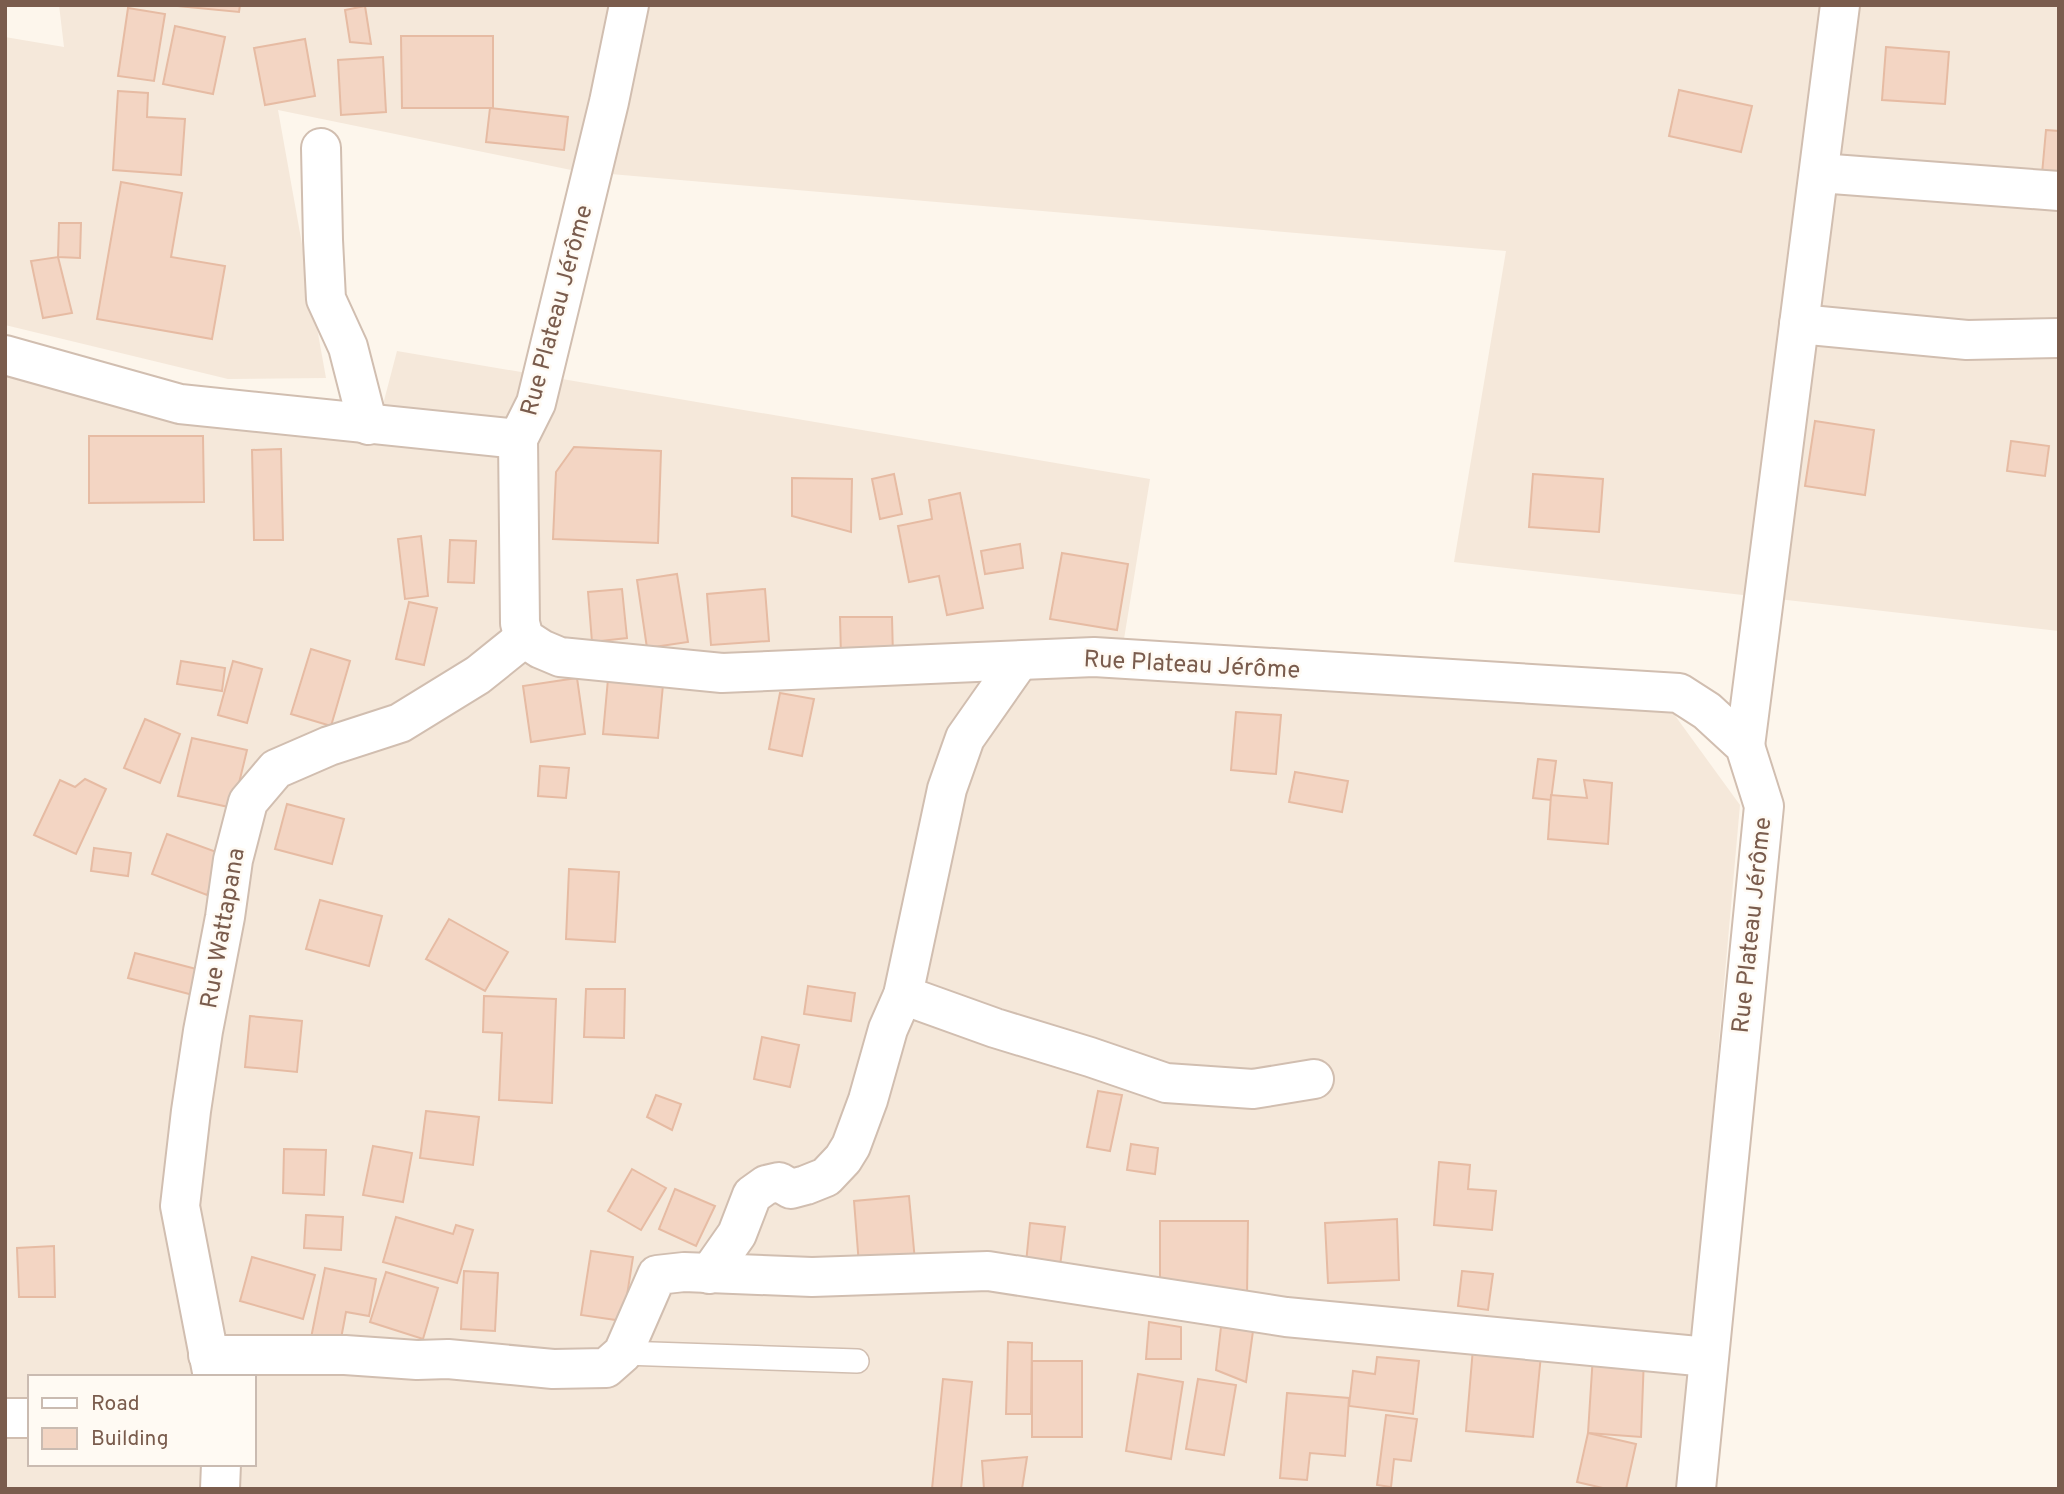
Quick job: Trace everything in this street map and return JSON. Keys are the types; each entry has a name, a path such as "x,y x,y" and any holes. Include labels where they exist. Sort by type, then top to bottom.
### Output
{"street":[{"name":"Rue Plateau Jérôme","path":"629,5 609,102 536,403 518,439 520,623 524,638 560,657 722,673 1094,657 1679,693 1707,711 1745,746 1763,806 1696,1489"},
{"path":"1745,746 1840,5"},
{"path":"321,148 326,299 348,347 368,425"},
{"path":"1819,173 2059,191"},
{"path":"1799,324 1967,340 2059,338"},
{"path":"5,355 180,404 518,439"},
{"name":"Rue Wattapana","path":"210,1366 180,1206 203,1031 233,860 248,802 276,769 329,746 400,723 478,675 524,638"},
{"path":"709,1274 737,1234 752,1195 765,1185 779,1182 790,1189 826,1177 851,1146 868,1100 888,1029 903,995 947,789 965,738 1019,660"},
{"path":"903,995 995,1028 1166,1083 1253,1089 1314,1079"},
{"path":"210,1366 345,1355 417,1360 448,1359 552,1369 606,1368 623,1353 657,1275 684,1272 812,1277 989,1271 1286,1317 1708,1357"},
{"path":"5,1418 28,1418"},
{"path":"220,1489 221,1466"}],"lane":[{"path":"623,1353 857,1361"}],"shaded area":[{"path":"59,5 2059,5 2059,631 1454,562 1506,251 576,171 278,110 326,378 228,379 5,325 5,37 64,47"},
{"path":"397,351 1150,479 1118,676 1671,710 1740,805 1679,1489 5,1489 5,362 380,416"}],"building":[{"path":"167,5 240,5 239,12"},
{"path":"365,6 371,44 350,42 345,10"},
{"path":"128,8 165,14 154,81 118,76"},
{"path":"175,26 225,37 213,94 163,84"},
{"path":"401,36 493,36 493,108 402,108"},
{"path":"305,39 315,96 265,105 254,48"},
{"path":"1886,47 1949,52 1945,104 1882,100"},
{"path":"383,57 386,112 341,115 338,60"},
{"path":"1679,90 1752,106 1741,152 1669,136"},
{"path":"118,91 148,93 147,117 185,119 181,175 113,170"},
{"path":"490,108 568,117 564,150 486,142"},
{"path":"2046,130 2059,131 2059,186 2041,185"},
{"path":"121,182 182,193 171,257 225,266 212,339 97,319"},
{"path":"59,223 81,223 80,258 58,257"},
{"path":"58,257 72,313 43,318 31,261"},
{"path":"1815,421 1874,430 1865,495 1805,486"},
{"path":"89,436 203,436 204,502 89,503"},
{"path":"2011,441 2049,446 2045,476 2007,471"},
{"path":"574,447 661,451 658,543 553,539 556,472"},
{"path":"281,449 283,540 254,540 252,450"},
{"path":"894,474 902,514 880,519 872,479"},
{"path":"1533,474 1603,479 1599,532 1529,527"},
{"path":"792,478 852,479 851,532 792,516"},
{"path":"960,493 983,608 947,615 939,576 909,582 898,526 932,519 929,500"},
{"path":"421,536 428,596 405,599 398,539"},
{"path":"450,540 476,541 474,583 448,582"},
{"path":"1020,544 1023,568 985,574 981,551"},
{"path":"1062,553 1128,564 1117,630 1050,619"},
{"path":"677,574 688,642 647,648 637,580"},
{"path":"622,589 627,638 592,642 588,592"},
{"path":"765,589 769,641 711,645 707,594"},
{"path":"409,602 437,608 424,665 396,659"},
{"path":"840,617 892,617 893,657 841,657"},
{"path":"311,649 350,661 331,726 291,714"},
{"path":"181,661 225,668 222,691 177,684"},
{"path":"233,661 262,669 247,723 218,715"},
{"path":"609,668 664,674 658,738 603,734"},
{"path":"577,678 585,734 531,742 523,686"},
{"path":"780,693 814,699 802,756 769,749"},
{"path":"1236,712 1281,715 1276,774 1231,770"},
{"path":"145,719 180,734 160,783 124,768"},
{"path":"192,738 247,750 233,808 178,796"},
{"path":"1538,759 1556,761 1551,800 1533,798"},
{"path":"540,766 569,768 566,798 538,796"},
{"path":"1295,772 1348,781 1342,812 1289,802"},
{"path":"85,779 106,789 76,854 34,835 60,780 75,787"},
{"path":"1584,780 1612,783 1608,844 1548,839 1551,795 1587,798"},
{"path":"287,804 344,819 332,864 275,849"},
{"path":"167,834 222,854 207,895 152,874"},
{"path":"94,848 131,853 128,876 91,871"},
{"path":"569,869 619,872 615,942 566,939"},
{"path":"320,900 382,916 369,966 306,949"},
{"path":"449,919 508,952 485,991 426,959"},
{"path":"135,953 200,970 193,995 128,978"},
{"path":"808,986 855,993 851,1021 804,1014"},
{"path":"586,989 625,989 624,1038 584,1037"},
{"path":"484,996 556,999 552,1103 499,1100 502,1033 483,1032"},
{"path":"250,1016 302,1021 297,1072 245,1067"},
{"path":"762,1037 799,1045 790,1087 754,1079"},
{"path":"1098,1091 1122,1095 1110,1151 1087,1147"},
{"path":"656,1095 681,1104 672,1130 647,1117"},
{"path":"426,1111 479,1117 473,1165 420,1158"},
{"path":"1131,1144 1158,1148 1155,1174 1127,1170"},
{"path":"373,1146 412,1153 403,1202 363,1195"},
{"path":"284,1149 326,1150 324,1195 283,1193"},
{"path":"1439,1162 1470,1165 1468,1189 1496,1191 1492,1230 1434,1225"},
{"path":"632,1169 666,1188 641,1230 608,1211"},
{"path":"675,1189 715,1206 696,1246 659,1229"},
{"path":"909,1196 915,1261 859,1265 854,1201"},
{"path":"306,1215 343,1217 341,1250 304,1248"},
{"path":"396,1217 453,1234 456,1225 473,1230 457,1283 383,1262"},
{"path":"1397,1219 1399,1280 1328,1283 1325,1223"},
{"path":"1160,1221 1248,1221 1247,1297 1160,1297"},
{"path":"1030,1223 1065,1227 1060,1266 1026,1263"},
{"path":"54,1246 55,1297 19,1297 17,1248"},
{"path":"591,1251 633,1257 623,1321 581,1315"},
{"path":"252,1257 315,1275 303,1319 240,1301"},
{"path":"325,1268 376,1279 369,1316 346,1312 340,1344 311,1338"},
{"path":"464,1271 498,1273 495,1331 461,1329"},
{"path":"1462,1271 1493,1274 1488,1310 1458,1306"},
{"path":"386,1272 438,1288 423,1339 370,1322"},
{"path":"1149,1322 1181,1327 1181,1359 1146,1359"},
{"path":"1221,1327 1253,1331 1246,1382 1216,1370"},
{"path":"1008,1342 1032,1343 1031,1414 1006,1414"},
{"path":"1473,1348 1541,1355 1533,1437 1466,1431"},
{"path":"1593,1355 1644,1357 1641,1437 1588,1433"},
{"path":"1377,1357 1419,1361 1413,1414 1349,1406 1353,1371 1375,1374"},
{"path":"1032,1361 1082,1361 1082,1437 1032,1437"},
{"path":"1138,1374 1183,1382 1171,1459 1126,1451"},
{"path":"943,1379 972,1382 961,1489 932,1489"},
{"path":"1198,1379 1236,1385 1224,1455 1186,1449"},
{"path":"1287,1393 1349,1398 1345,1456 1310,1453 1307,1480 1280,1478"},
{"path":"1386,1415 1417,1419 1411,1461 1394,1459 1391,1487 1377,1485"},
{"path":"1588,1433 1636,1444 1626,1489 1607,1489 1577,1482"},
{"path":"1027,1457 1022,1489 984,1489 982,1461"}]}
